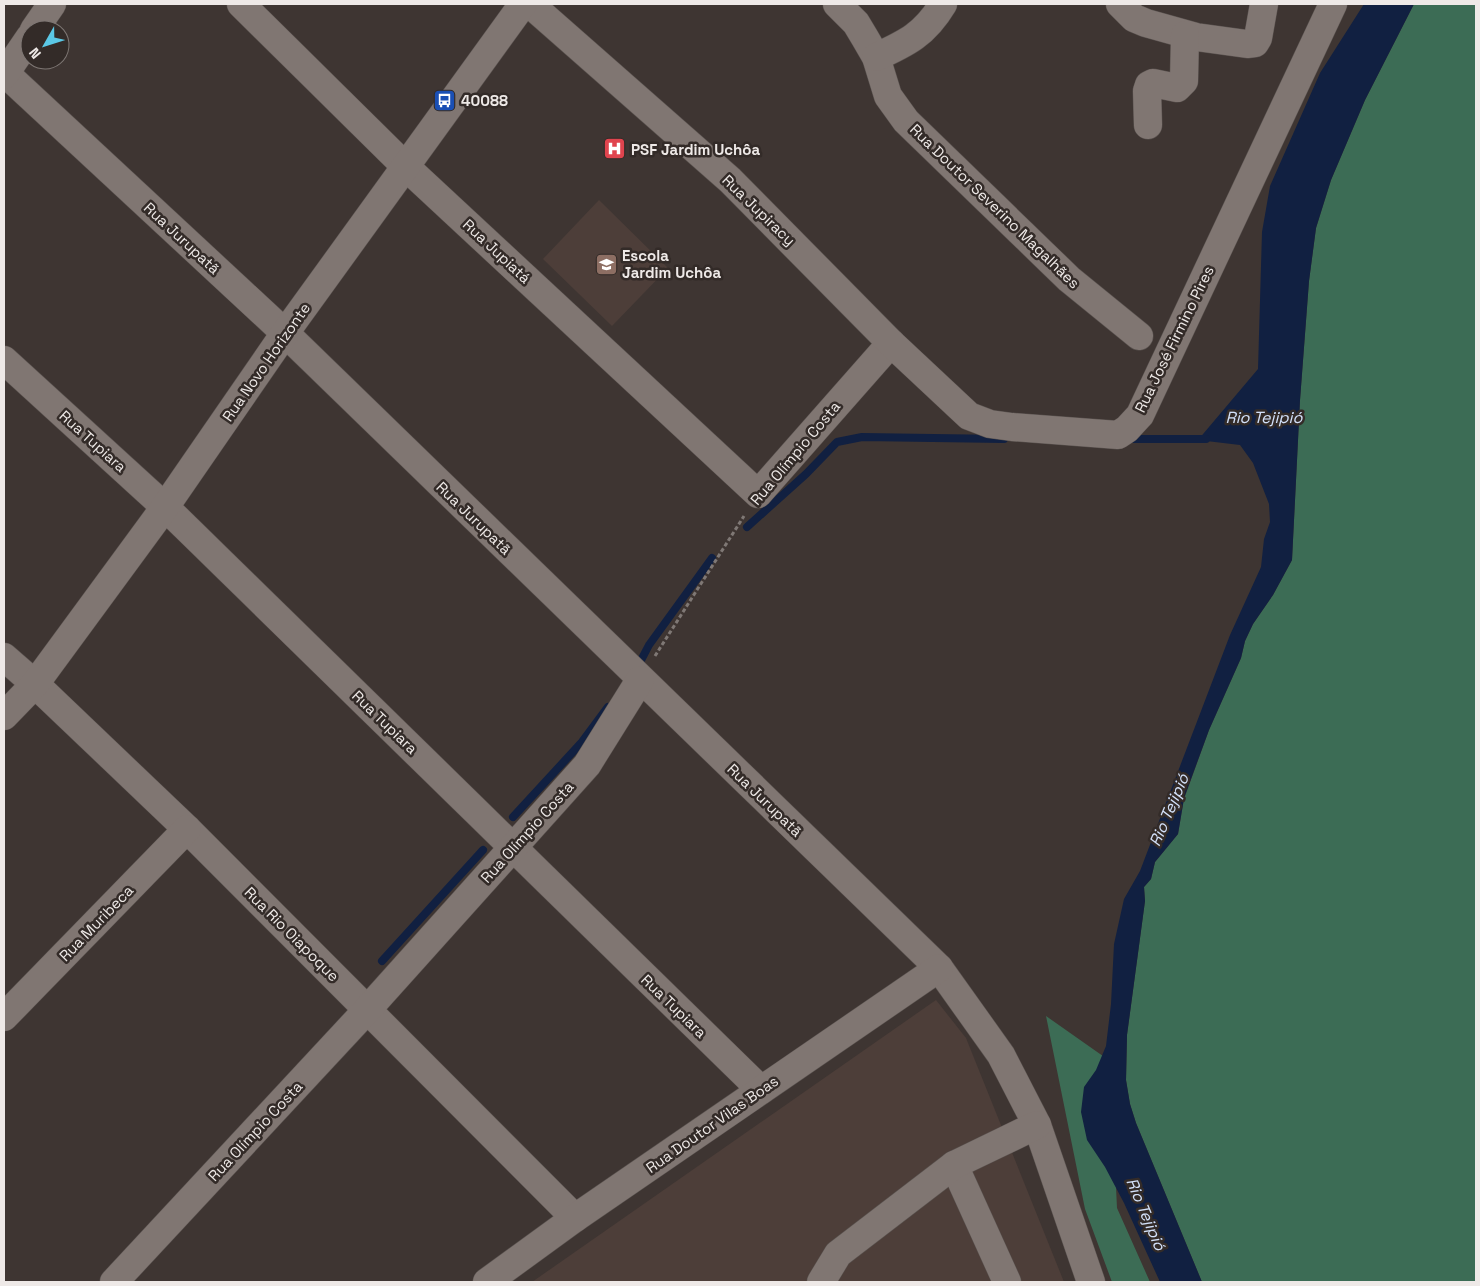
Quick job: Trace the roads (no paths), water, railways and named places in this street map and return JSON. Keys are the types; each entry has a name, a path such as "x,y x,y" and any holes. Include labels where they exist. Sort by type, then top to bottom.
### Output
{"street":[{"path":"41,20 52,4"},
{"name":"Rua Jupiatá","path":"241,4 406,166 758,494"},
{"name":"Rua Novo Horizonte","path":"4,716 35,684 166,507 286,334 523,4"},
{"name":"Rua Jupiracy","path":"530,4 730,180 891,343"},
{"name":"Rua Doutor Severino Magalhães","path":"837,4 856,23 876,57 888,96 906,121 1070,279 1138,336"},
{"path":"876,57 905,44 920,33 936,16 943,4"},
{"path":"1120,4 1139,21 1185,35 1247,44 1255,43 1258,38 1264,4"},
{"name":"Rua José Firmino Pires","path":"891,343 969,416 978,420 1012,428 1118,435 1127,429 1140,415 1333,4"},
{"path":"1148,125 1147,91 1149,86 1153,83 1177,88 1184,81 1185,35"},
{"path":"5,74 20,51"},
{"name":"Rua Jurupatã","path":"5,74 286,334 640,680 939,968 1001,1055 1037,1125 1091,1282"},
{"name":"Rua Olímpio Costa","path":"758,494 891,343"},
{"name":"Rua Tupiara","path":"4,360 166,507 761,1090"},
{"name":"Rua Rio Oiapoque","path":"4,657 35,684 187,829 575,1218"},
{"name":"Rua Olímpio Costa","path":"114,1282 368,1010 587,765 640,680"},
{"name":"Rua Muribeca","path":"4,1018 187,829"},
{"name":"Rua Doutor Vilas Boas","path":"487,1282 575,1218 939,968"},
{"path":"820,1282 838,1254 954,1165 1037,1125"},
{"path":"954,1165 1007,1282"}],"water":[{"name":"Rio Tejipió","path":"1364,4 1414,4 1365,100 1331,180 1316,228 1309,281 1300,400 1292,560 1273,595 1253,624 1245,641 1241,658 1209,730 1184,798 1178,834 1155,862 1151,879 1144,887 1145,901 1127,1035 1126,1080 1130,1104 1136,1123 1202,1282 1160,1282 1124,1203 1105,1167 1087,1140 1081,1112 1084,1087 1096,1070 1106,1046 1111,1004 1114,944 1124,899 1140,871 1230,635 1261,567 1264,539 1270,522 1269,504 1253,463 1240,445 1198,440 1258,369 1262,232 1270,186 1320,73"}],"waterway":[{"path":"747,527 806,474 837,442 862,437 1004,439"},
{"path":"1125,439 1206,439"},
{"path":"637,668 649,645 712,558"},
{"path":"513,817 582,742 608,707"},
{"path":"382,961 483,850"}],"place":[{"name":"40088","path":"445,100"},
{"name":"PSF Jardim Uchôa","path":"615,149"},
{"name":"Escola Jardim Uchôa","path":"606,264"}]}
